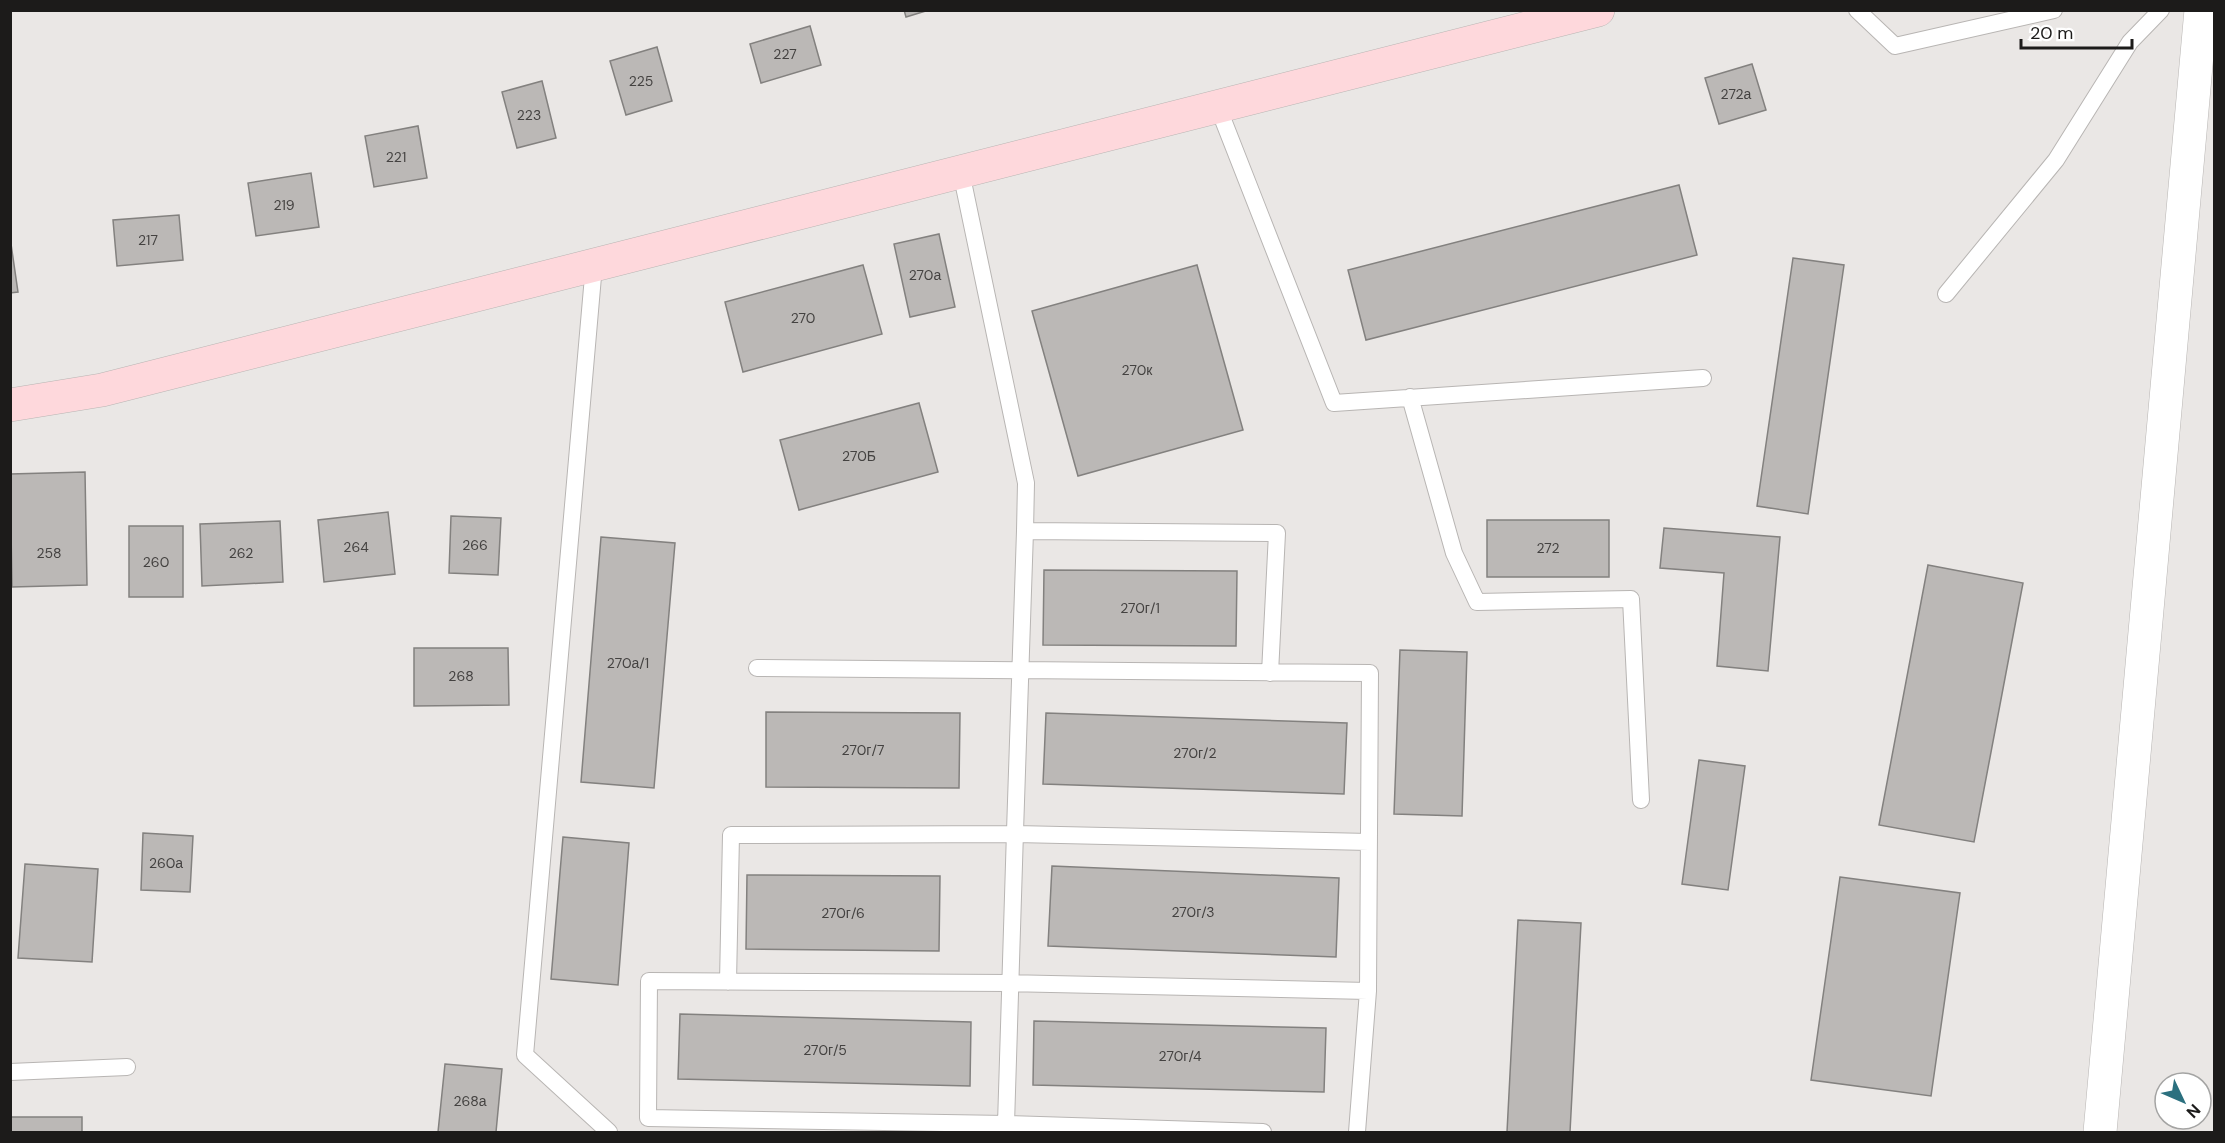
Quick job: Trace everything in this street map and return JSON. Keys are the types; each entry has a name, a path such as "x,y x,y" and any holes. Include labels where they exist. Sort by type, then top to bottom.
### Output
{"main road":[{"path":"10,405 102,390 1598,10"}],"street":[{"path":"2100,1132 2201,10"}],"lane":[{"path":"1857,10 1895,46 2054,10"},
{"path":"1946,294 2056,160 2130,42 2161,10"},
{"path":"1218,107 1334,403 1702,378"},
{"path":"960,172 1026,483 1006,1124"},
{"path":"594,265 525,1055 609,1132"},
{"path":"1410,398 1454,553 1477,602 1631,598 1641,800"},
{"path":"1025,531 1277,533 1270,673"},
{"path":"757,668 1370,674 1368,991 1357,1132"},
{"path":"728,982 731,835 1015,834 1369,842"},
{"path":"1263,1132 1006,1124 648,1118 649,981 1010,983 1368,991"},
{"path":"10,1072 127,1067"}],"building":[{"path":"904,10 929,10 906,17"},
{"path":"810,26 821,65 761,83 750,44"},
{"path":"657,47 672,101 626,115 610,61"},
{"path":"1752,64 1766,110 1719,124 1705,78"},
{"path":"542,81 556,138 517,148 502,92"},
{"path":"418,126 427,178 374,187 365,136"},
{"path":"311,173 319,227 256,236 248,183"},
{"path":"1679,185 1697,255 1366,340 1348,270"},
{"path":"179,215 183,260 117,266 113,220"},
{"path":"939,234 955,307 910,317 894,244"},
{"path":"10,237 18,292 10,293"},
{"path":"1793,258 1844,265 1808,514 1757,506"},
{"path":"863,265 882,334 743,372 725,302"},
{"path":"1197,265 1243,430 1078,476 1032,311"},
{"path":"919,403 938,472 799,510 780,440"},
{"path":"85,472 87,585 12,587 10,474"},
{"path":"388,512 395,574 324,582 318,520"},
{"path":"451,516 501,518 498,575 449,573"},
{"path":"1487,520 1609,520 1609,577 1487,577"},
{"path":"280,521 283,582 202,586 200,524"},
{"path":"129,526 183,526 183,597 129,597"},
{"path":"1664,528 1780,537 1768,671 1717,666 1724,573 1660,568"},
{"path":"601,537 675,543 654,788 581,782"},
{"path":"1928,565 2023,583 1974,842 1879,825"},
{"path":"1044,570 1237,571 1236,646 1043,645"},
{"path":"414,648 508,648 509,705 414,706"},
{"path":"1400,650 1467,652 1462,816 1394,814"},
{"path":"766,712 960,713 959,788 766,787"},
{"path":"1046,713 1347,723 1344,794 1043,784"},
{"path":"1699,760 1745,766 1728,890 1682,884"},
{"path":"143,833 193,836 190,892 141,890"},
{"path":"563,837 629,843 618,985 551,979"},
{"path":"25,864 98,869 92,962 18,958"},
{"path":"1052,866 1339,878 1336,957 1048,946"},
{"path":"747,875 940,876 939,951 746,949"},
{"path":"1840,877 1960,893 1931,1096 1811,1080"},
{"path":"1518,920 1581,923 1570,1132 1507,1132"},
{"path":"680,1014 971,1022 970,1086 678,1079"},
{"path":"1034,1021 1326,1028 1324,1092 1033,1085"},
{"path":"445,1064 502,1069 496,1132 438,1132"},
{"path":"10,1117 82,1117 82,1132 10,1132"}]}
